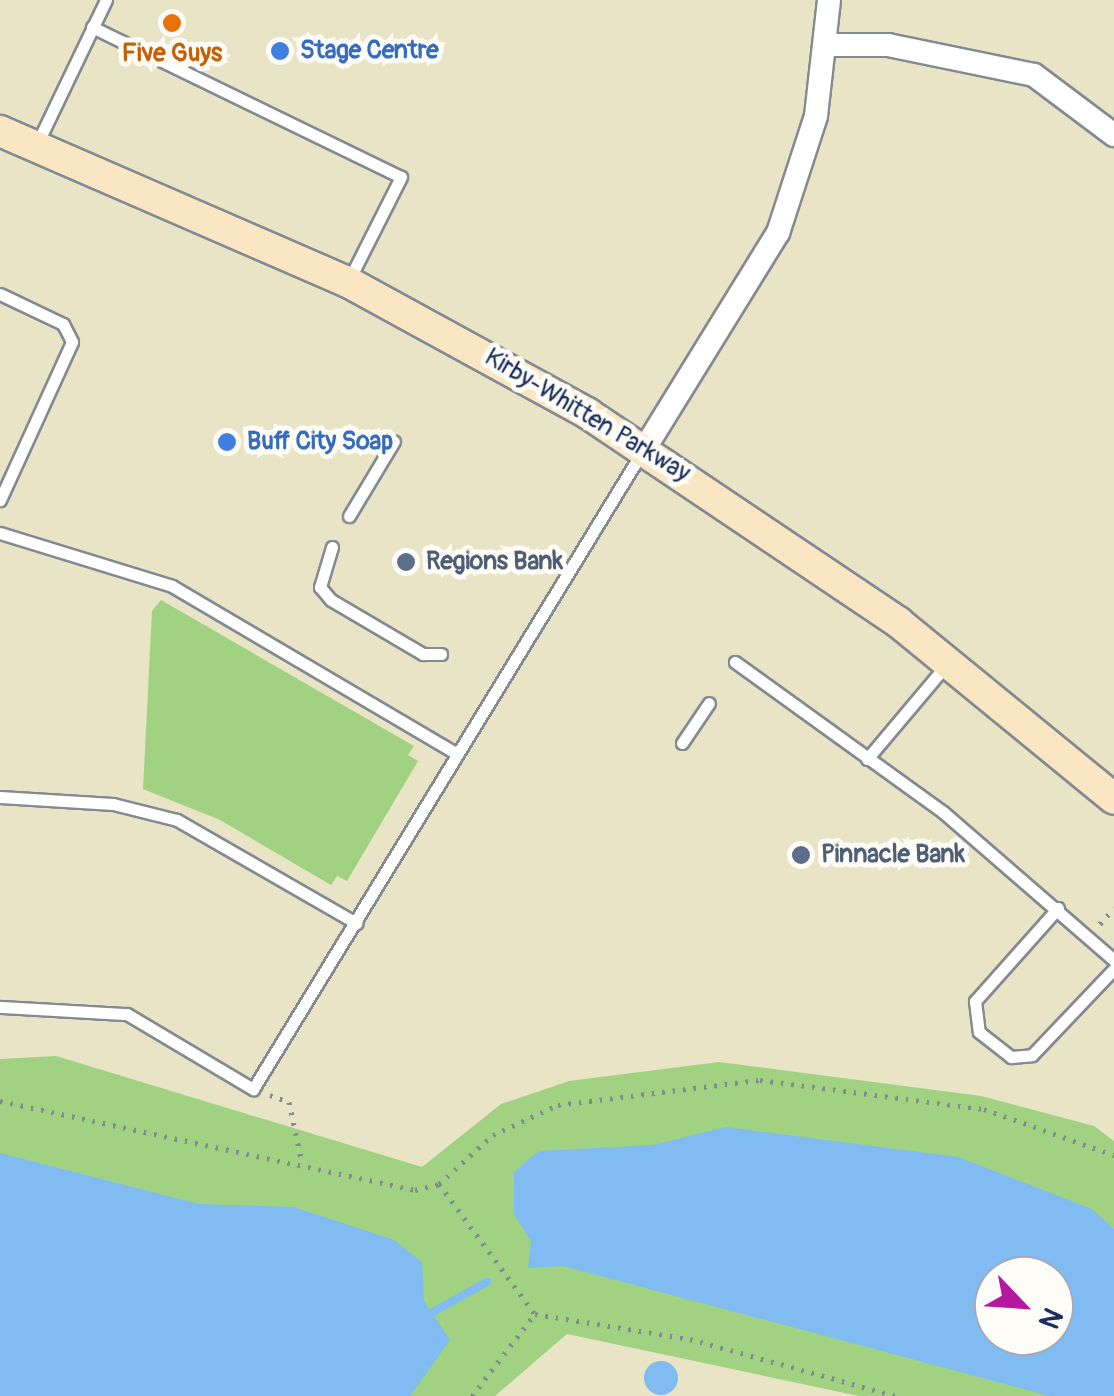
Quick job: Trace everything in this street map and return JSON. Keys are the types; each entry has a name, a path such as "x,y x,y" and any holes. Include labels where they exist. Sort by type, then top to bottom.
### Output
{"main road":[{"name":"Kirby-Whitten Parkway","path":"0,132 348,282 645,448 950,661 1114,799"}],"street":[{"path":"645,448 766,259 803,164 829,45 829,0"},
{"path":"829,45 888,46 1034,75 1114,135"}],"lane":[{"path":"36,146 106,0"},
{"path":"92,26 401,177 348,282"},
{"path":"0,294 63,324 72,342 0,500"},
{"path":"350,516 394,441"},
{"path":"0,1007 127,1014 253,1089 645,448"},
{"path":"0,533 172,586 456,753"},
{"path":"332,547 320,587 330,600 424,654 440,654"},
{"path":"868,758 950,661"},
{"path":"736,662 868,758 1058,908 1114,960"},
{"path":"682,743 709,703"},
{"path":"0,797 113,804 177,820 356,923"},
{"path":"1058,908 975,1001 979,1032 1011,1058 1032,1055 1114,970"}],"path":[{"path":"1100,924 1114,908"},
{"path":"0,1101 302,1162 390,1187 439,1184 493,1135 558,1105 760,1080 984,1109 1114,1156"},
{"path":"253,1089 289,1102 302,1162"},
{"path":"439,1184 535,1314 690,1339 896,1396"},
{"path":"472,1396 535,1314"}],"green space":[{"path":"161,600 414,746 408,755 418,761 347,881 337,876 331,885 220,820 143,789 152,611"},
{"path":"56,1056 422,1167 501,1104 569,1081 719,1062 981,1096 1094,1126 1114,1141 1114,1396 859,1396 567,1334 495,1396 0,1396 0,1059"}],"water":[{"path":"726,1127 958,1157 1092,1209 1114,1229 1114,1396 1050,1396 563,1266 528,1268 531,1241 514,1214 514,1172 539,1151 653,1145"},
{"path":"0,1153 199,1204 294,1207 394,1240 422,1262 424,1301 450,1340 410,1396 0,1396"},
{"path":"661,1361 673,1366 678,1378 673,1390 661,1395 649,1390 644,1378 649,1366"}],"waterway":[{"path":"433,1312 487,1282"}],"place":[{"name":"Five Guys","path":"172,23"},
{"name":"Stage Centre","path":"280,51"},
{"name":"Buff City Soap","path":"227,442"},
{"name":"Regions Bank","path":"406,562"},
{"name":"Pinnacle Bank","path":"801,855"}]}
